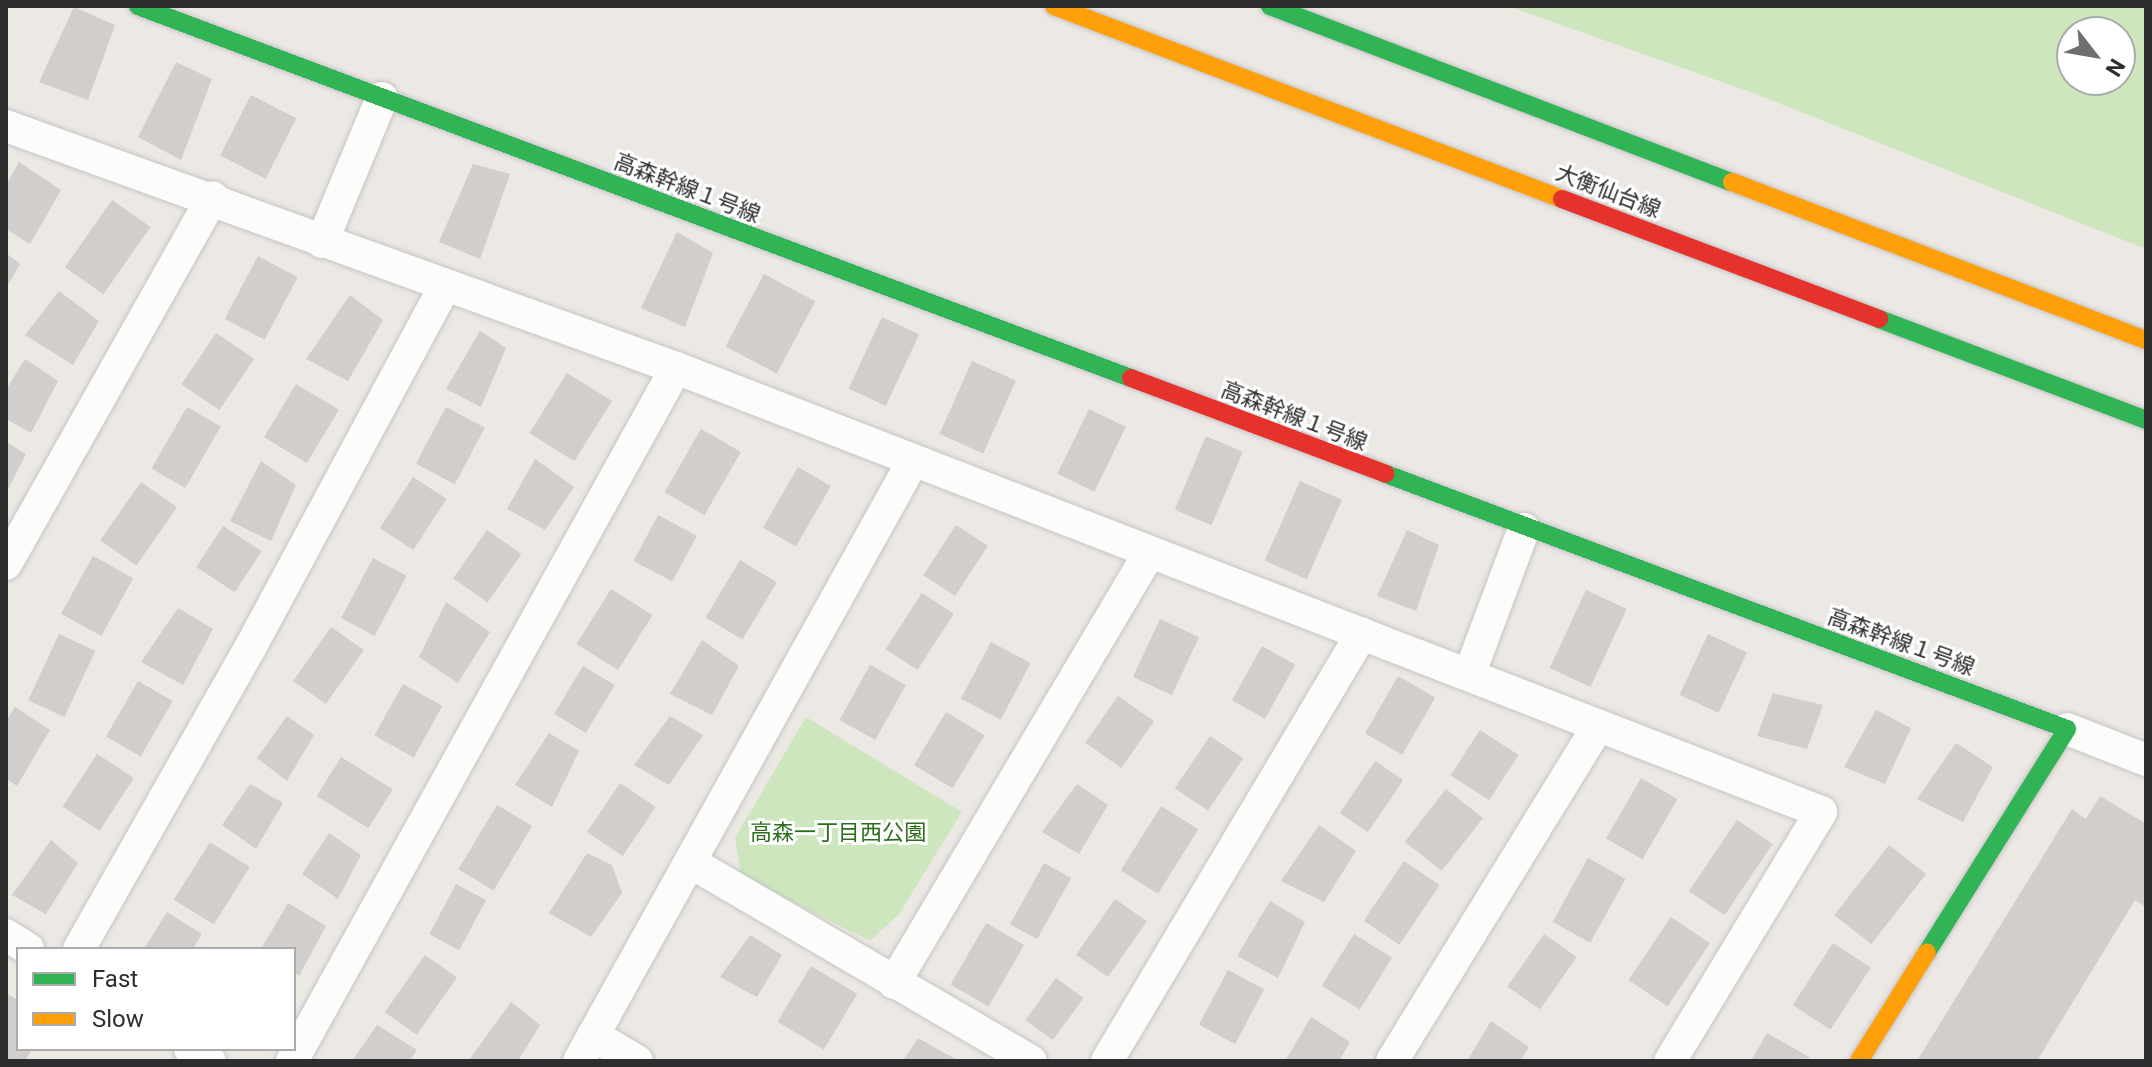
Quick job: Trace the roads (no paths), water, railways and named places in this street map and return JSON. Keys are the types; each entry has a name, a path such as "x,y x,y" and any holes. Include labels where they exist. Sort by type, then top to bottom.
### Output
{"street":[{"name":"高森幹線１号線","path":"138,6 1524,529 2067,729"},
{"name":"大衡仙台線","path":"1054,6 2146,420"},
{"path":"1270,6 2146,340"},
{"path":"322,242 382,98"},
{"path":"6,126 213,197 322,242 676,368 1149,554 1362,633 1821,812 1670,1061"},
{"path":"6,564 213,197"},
{"path":"80,947 250,648 445,286"},
{"path":"292,1061 676,368"},
{"path":"637,1061 586,1048 913,461"},
{"path":"1469,675 1524,529"},
{"path":"894,983 1149,554"},
{"path":"1107,1061 1362,633"},
{"path":"1392,1061 1598,726"},
{"path":"1859,1061 2067,729 2146,760"},
{"path":"690,862 1031,1061"},
{"path":"6,935 25,947"}],"park label":[{"name":"高森一丁目西公園","path":"838,833"}]}
